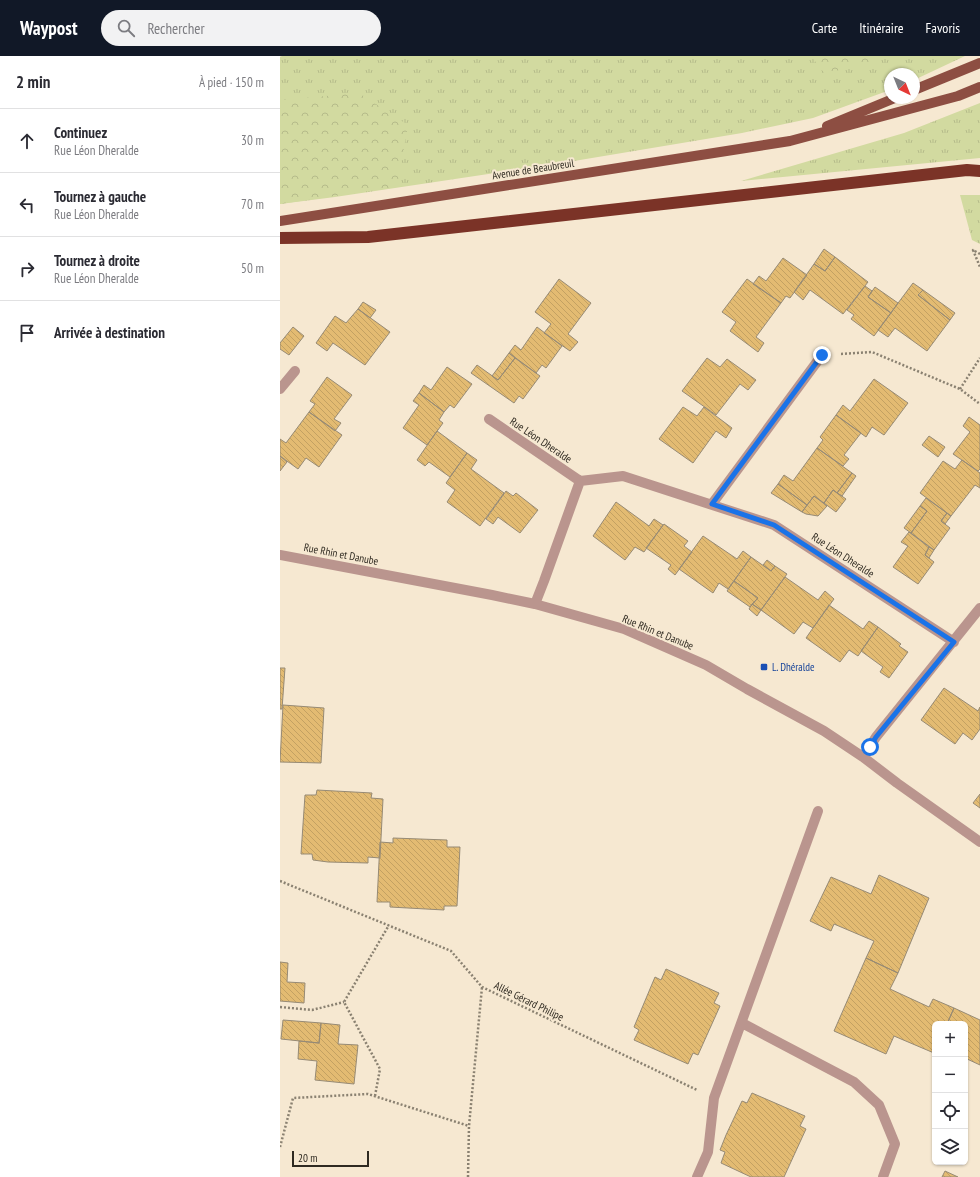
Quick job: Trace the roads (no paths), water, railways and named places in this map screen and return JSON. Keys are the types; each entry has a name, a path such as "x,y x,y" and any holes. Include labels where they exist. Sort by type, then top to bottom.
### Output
{"highway":[{"path":"280,238 368,237 967,170 980,171"}],"main road":[{"path":"920,88 980,63"},
{"name":"Avenue de Beaubreuil","path":"280,221 790,142 958,96 980,87"},
{"name":"Avenue de Beaubreuil","path":"790,142 884,103"}],"street":[{"path":"712,504 822,355"},
{"path":"280,389 295,371"},
{"name":"Rue Léon Dheralde","path":"489,419 580,481 623,476 774,525 954,642"},
{"path":"535,604 580,481"},
{"name":"Rue Rhin et Danube","path":"280,555 535,604 624,629 706,665 824,731 863,757 980,842"},
{"path":"863,757 876,737 980,608"},
{"path":"697,1177 708,1152 714,1098 818,811"},
{"path":"742,1023 854,1082 879,1105 895,1144 883,1177"}],"place":[{"name":"L. Dhéralde","path":"764,667"}]}
